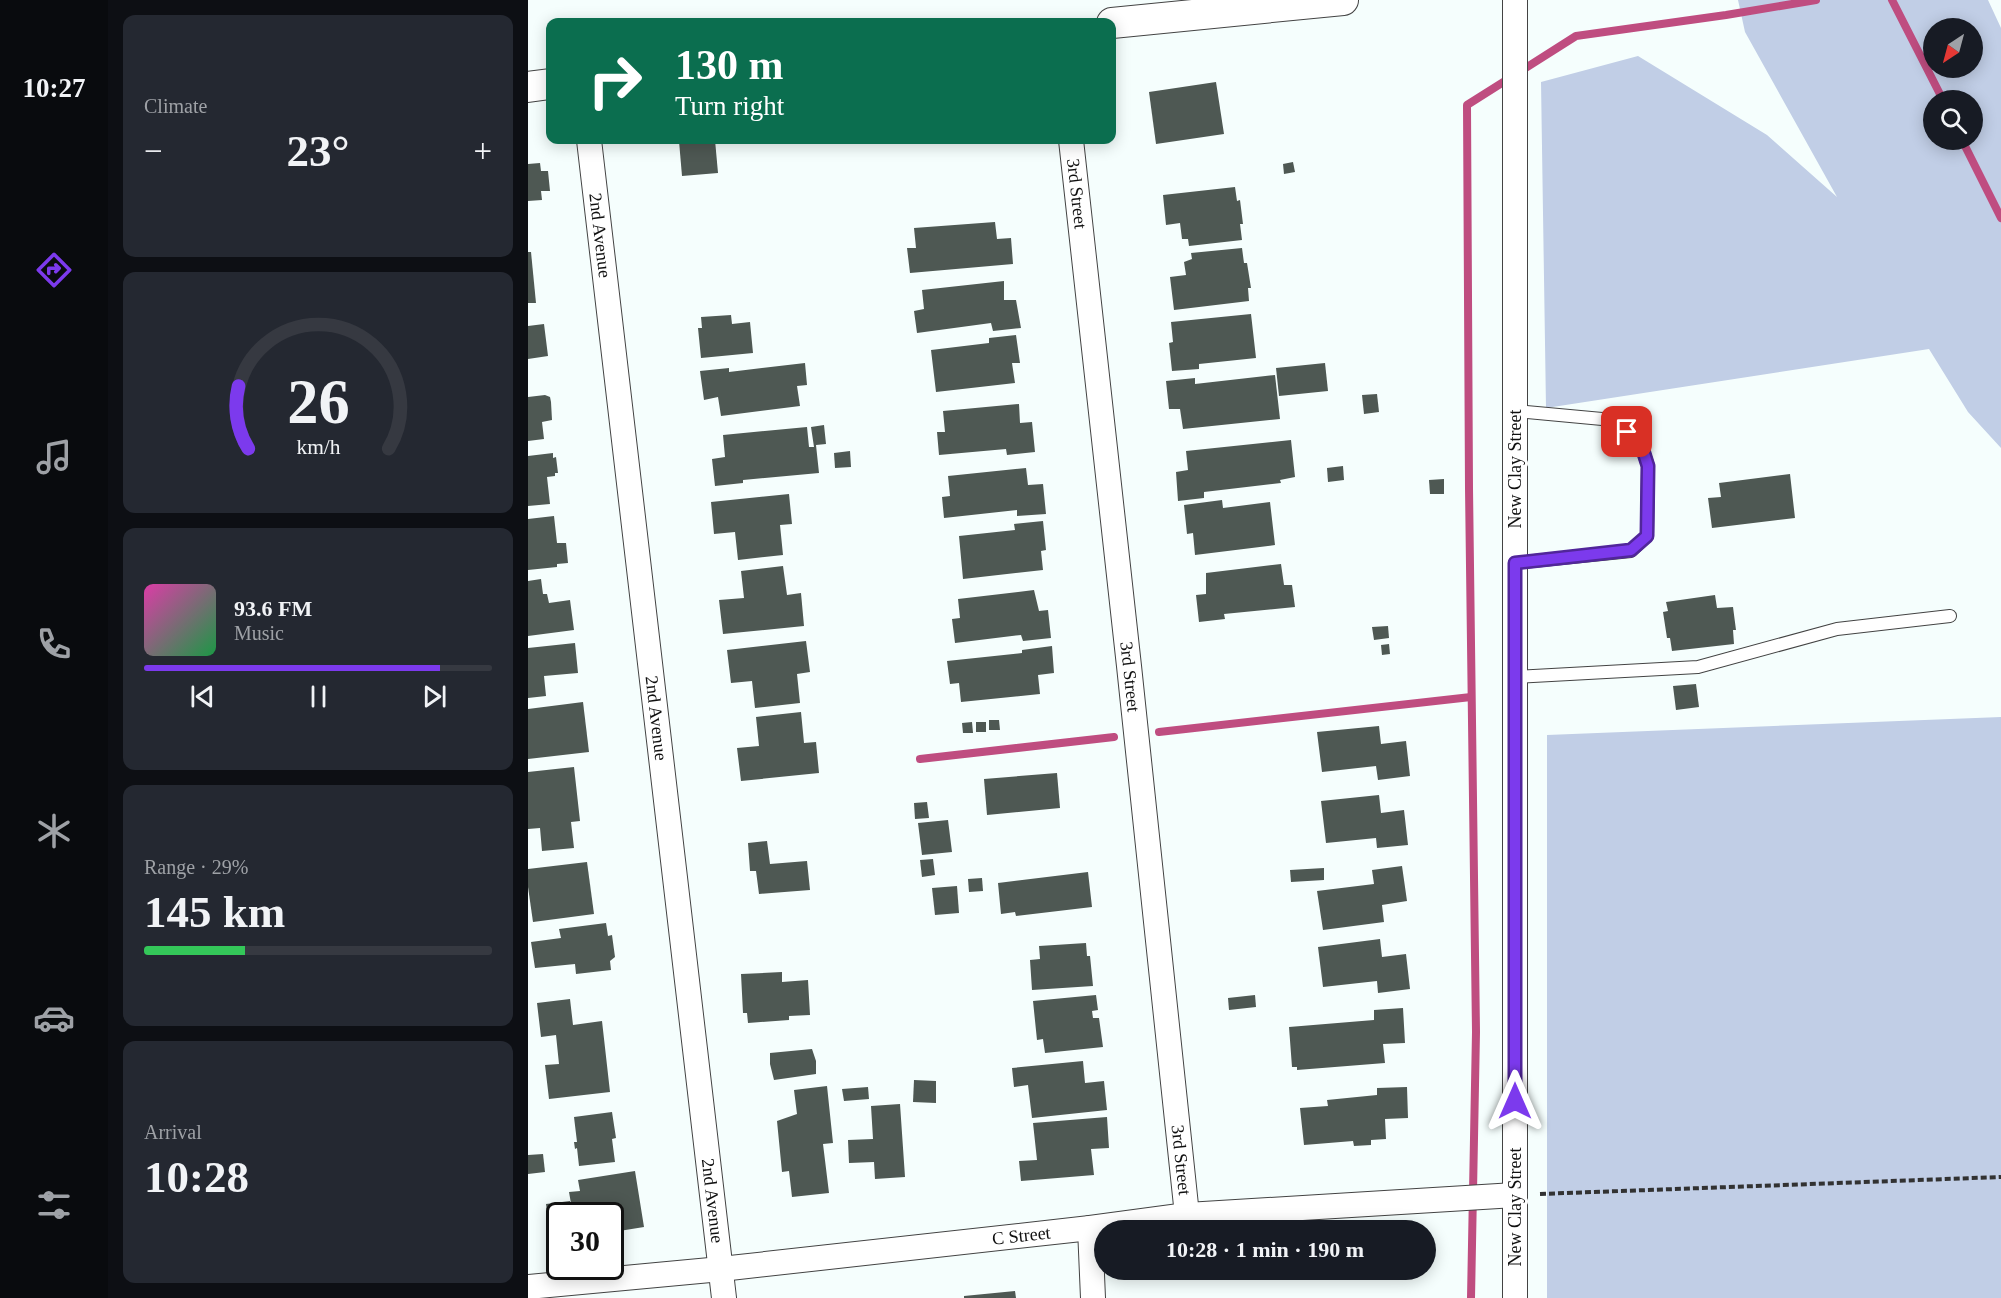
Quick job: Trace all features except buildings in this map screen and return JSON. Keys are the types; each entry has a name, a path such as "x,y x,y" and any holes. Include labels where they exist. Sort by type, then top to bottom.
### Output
{"street":[{"path":"1116,23 1343,0"},
{"name":"New Clay Street","path":"1515,0 1515,1298"},
{"path":"528,87 546,85"},
{"name":"2nd Avenue","path":"590,144 724,1298"},
{"name":"3rd Street","path":"1071,144 1187,1215"},
{"name":"C Street","path":"528,1287 721,1269 1187,1215 1515,1195"},
{"path":"1090,1228 1093,1298"}],"lane":[{"path":"1515,411 1613,420 1641,444 1648,466 1647,536 1631,550 1515,563"},
{"path":"1515,677 1698,668 1837,629 1950,616"}],"path":[{"path":"1515,1195 2001,1177"}],"shaded area":[{"path":"1738,0 1988,0 2001,28 2001,448 1968,412 1929,349 1546,408 1541,82 1638,56 1767,135 1837,197 1745,32"},
{"path":"2001,717 2001,1298 1547,1298 1547,735"}],"waterway":[{"path":"1471,1298 1476,1032 1467,105 1576,36 1816,0"},
{"path":"1892,0 1938,90"},
{"path":"1967,150 2001,218"},
{"path":"1159,732 1471,697"},
{"path":"920,759 1114,737"}],"route":[{"path":"1515,1101 1515,563 1631,550 1647,536 1648,466 1641,444 1627,432"}]}
